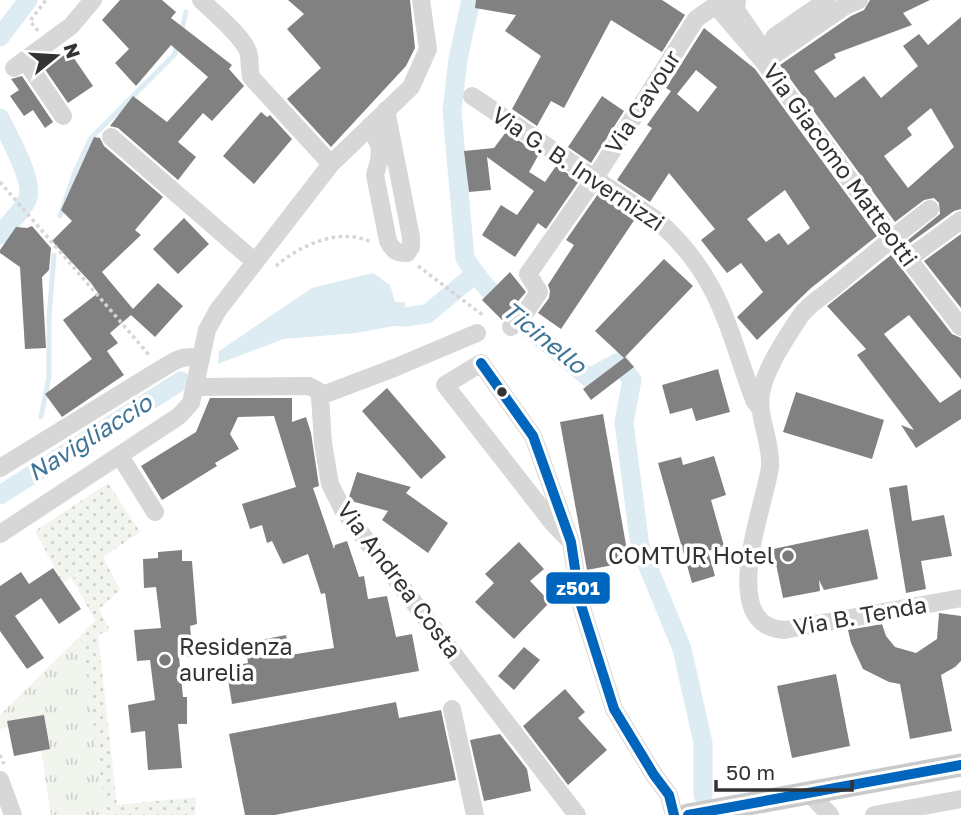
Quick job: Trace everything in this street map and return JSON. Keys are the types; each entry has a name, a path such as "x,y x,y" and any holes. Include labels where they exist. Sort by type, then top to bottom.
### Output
{"main road":[{"path":"688,815 961,765"}],"street":[{"path":"63,116 19,64 71,26 93,0"},
{"path":"201,0 241,40 249,55 251,77 331,164"},
{"path":"0,534 179,416 191,403 207,330 218,310 331,164 411,87 428,49 421,0"},
{"path":"737,0 736,10 765,52 779,44 774,37 827,0"},
{"name":"Via Giacomo Matteotti","path":"719,3 961,327"},
{"name":"Via Cavour","path":"511,327 539,292 528,274 594,178 696,19 719,3"},
{"path":"764,62 852,3"},
{"name":"Via G. B. Invernizzi","path":"471,96 658,221 691,256 715,291 754,400 761,410"},
{"path":"370,126 380,148 375,175 388,241 392,249 407,253 411,247 411,237 386,110"},
{"path":"111,137 254,261"},
{"path":"761,410 762,392 776,358 802,314 930,209"},
{"path":"908,259 961,220"},
{"path":"195,387 310,386 317,390 320,396 394,368 482,326"},
{"path":"0,468 181,358 191,355 201,359"},
{"path":"739,356 758,364 776,358"},
{"path":"571,542 552,523 445,385 481,363 533,436 571,542 580,602 614,709 668,795 674,815"},
{"name":"Via Andrea Costa","path":"320,396 323,443 330,484 343,510 577,815"},
{"name":"Via B. Tenda","path":"761,410 770,465 749,560 748,579 752,610 760,622 784,630 961,598"},
{"path":"120,456 155,512"},
{"path":"452,709 475,815"},
{"path":"0,780 13,815"},
{"path":"809,793 830,815"},
{"path":"874,815 961,799"}],"path":[{"path":"46,0 30,22 49,42"},
{"path":"0,183 161,369"},
{"path":"430,276 482,326"}],"green space":[{"path":"108,483 140,532 103,557 120,590 99,609 110,630 98,635 117,805 196,797 195,815 106,815 81,635 95,620 72,579 82,571 63,583 35,531"},
{"path":"81,635 106,815 51,815 37,723 0,729 0,715"}],"shaded area":[{"path":"373,273 390,285 395,302 405,302 405,307 394,309 395,312 403,311 405,324 356,333 284,339 218,364 219,351 312,288"}],"building":[{"path":"120,0 162,0 176,12 171,18 232,65 229,69 244,86 212,121 203,113 178,142 196,157 178,180 118,128 110,126 133,96 167,122 208,77 171,45 136,86 115,63 129,49 102,20"},
{"path":"288,0 410,0 415,48 406,66 331,147 287,99 321,68 287,29 304,14"},
{"path":"476,0 662,0 685,15 662,52 611,20 564,108 551,101 537,126 512,109 541,56 505,31 516,15 475,8"},
{"path":"870,0 930,0 903,13 912,25 834,54 836,58 814,71 835,98 864,76 881,98 918,66 903,46 919,34 928,45 961,17 961,209 954,211 910,243 908,240 940,214 939,203 934,198 924,200 895,222 780,65 851,16 864,10","holes":["931,108 954,147 908,188 884,156 912,135 907,128"]},
{"path":"704,28 755,69 877,236 811,288 757,340 737,317 763,292 741,263 727,273 701,240 715,229 669,173 650,202 617,180 652,128 647,125 671,91 666,88","holes":["696,70 717,87 698,112 677,94","785,190 810,228 788,245 779,233 766,242 747,219"]},
{"path":"69,51 93,86 68,103 44,68"},
{"path":"22,76 53,122 45,128 33,110 24,116 10,96 19,90 11,79"},
{"path":"602,96 624,111 591,163 568,147"},
{"path":"261,112 267,117 270,115 292,139 254,184 223,156"},
{"path":"506,132 539,154 529,172 545,182 556,166 579,181 546,229 538,223 515,257 482,235 501,205 517,215 534,191 487,157 491,190 469,192 464,151 494,148"},
{"path":"94,137 100,138 104,146 163,197 135,230 141,235 102,272 133,309 158,283 183,306 155,337 131,315 110,333 118,343 107,351 124,375 62,417 45,394 92,359 63,320 98,293 52,241 72,221 61,210"},
{"path":"598,194 635,219 561,329 538,313 549,298 548,285 574,245 566,240"},
{"path":"184,218 209,244 178,274 153,249"},
{"path":"32,226 51,248 49,270 42,277 46,348 25,349 20,267 0,253 0,250 16,227"},
{"path":"961,234 961,308 924,261"},
{"path":"891,255 952,334 961,338 961,379 909,315 884,334 940,403 961,389 961,419 916,448 901,425 914,430 857,355 866,349 827,306"},
{"path":"664,259 693,286 625,357 634,367 591,400 583,389 624,358 595,331"},
{"path":"510,272 526,292 502,320 482,300"},
{"path":"718,369 730,412 696,421 692,408 670,414 662,385"},
{"path":"387,388 446,457 421,479 362,411"},
{"path":"796,392 884,420 872,459 783,432"},
{"path":"210,398 292,398 292,422 306,417 311,433 319,486 313,488 334,549 335,545 347,541 359,577 364,576 368,599 387,596 396,637 412,634 419,671 232,704 226,667 248,663 245,643 286,635 290,655 334,648 325,593 321,594 308,554 283,564 272,541 267,543 262,525 250,529 242,504 296,487 274,416 238,417 230,434 239,449 162,500 141,466 196,432"},
{"path":"603,414 629,562 587,570 560,422"},
{"path":"714,456 726,495 711,500 724,546 708,551 715,576 692,583 658,463 681,457 683,465"},
{"path":"357,472 411,487 406,493 448,523 428,553 382,520 388,511 351,501 349,497"},
{"path":"907,485 912,521 944,515 952,556 921,561 926,589 906,593 889,488"},
{"path":"868,529 878,579 824,590 819,580 820,591 783,598 773,549"},
{"path":"519,542 544,569 530,581 550,602 514,639 475,602 494,583 485,574"},
{"name":"Residenza aurelia","path":"182,550 182,561 192,561 197,624 190,626 193,656 179,657 183,697 187,697 187,724 178,724 182,768 148,770 145,731 131,733 128,705 155,700 150,660 137,661 134,630 161,628 156,587 144,588 143,559 158,558 158,552"},
{"path":"53,568 81,609 59,624 41,598 15,616 44,658 27,669 0,631 0,586 21,572 29,584"},
{"path":"939,613 961,616 961,661 941,675 952,731 910,739 900,684 889,682 863,669 848,630 882,624 886,636 895,647 916,653 937,639"},
{"path":"524,647 540,660 514,690 498,676"},
{"path":"836,674 850,746 792,758 777,686"},
{"path":"565,689 585,712 578,718 607,750 568,785 523,726"},
{"path":"396,702 399,718 441,710 456,780 275,815 245,815 229,734"},
{"path":"44,715 50,749 14,756 7,721"},
{"path":"500,734 527,769 531,791 484,801 470,740"}],"waterway":[{"path":"0,37 28,0"},
{"name":"Ticinello","path":"471,0 458,59 452,111 465,258 477,276 506,308 589,378 619,362 632,380 624,422 640,547 682,649 703,743 703,795"},
{"path":"181,33 186,12"},
{"path":"60,216 75,172 91,138 175,54 177,45"},
{"path":"0,118 25,171 29,192 21,209 0,235"},
{"path":"41,417 49,377 49,317 54,255"},
{"name":"Navigliaccio","path":"379,315 405,317 427,314 475,274"},
{"name":"Navigliaccio","path":"0,495 181,381"}],"transit line":[{"name":"z501","path":"481,363 533,436 571,542 580,602 614,709 669,795 674,815"},
{"name":"z501","path":"688,815 961,765"}],"place":[{"name":"COMTUR Hotel","path":"788,556"},
{"name":"Residenza aurelia","path":"165,660"}]}
